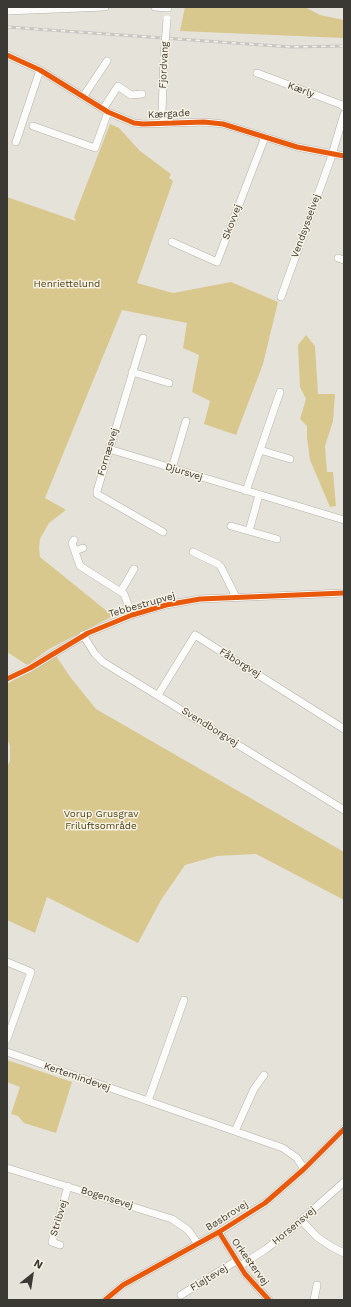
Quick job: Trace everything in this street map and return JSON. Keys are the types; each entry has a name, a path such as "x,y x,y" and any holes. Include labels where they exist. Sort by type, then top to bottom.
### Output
{"street":[{"path":"7,11 105,7"},
{"path":"155,7 168,8"},
{"name":"Fjordvang","path":"164,123 162,113 168,8"},
{"name":"Kærgade","path":"7,55 40,70 106,110 134,123 204,122 223,124 297,147 331,155 344,156"},
{"path":"83,97 107,61"},
{"path":"16,142 40,70"},
{"name":"Kærly","path":"257,73 344,107"},
{"path":"33,126 94,148 106,110 118,86 131,95 142,94"},
{"name":"Vendsysselvej","path":"281,297 344,114"},
{"name":"Skovvej","path":"172,242 217,262 265,137"},
{"name":"Fornæsvej","path":"142,338 96,491 97,494 163,532"},
{"path":"132,372 169,383"},
{"path":"246,491 280,392"},
{"path":"172,468 186,421"},
{"name":"Djursvej","path":"109,448 344,520"},
{"path":"260,450 290,459"},
{"path":"249,531 259,494"},
{"path":"231,526 277,539"},
{"path":"74,540 72,543 80,566 124,594 132,615"},
{"path":"74,551 83,548"},
{"path":"192,552 218,564 221,567 236,597"},
{"path":"121,592 134,569"},
{"name":"Tebbestrupvej","path":"7,679 30,668 83,635 106,624 166,605 188,601 236,597 344,593"},
{"name":"Svendborgvej","path":"83,635 95,654 103,662 344,810"},
{"name":"Fåborgvej","path":"158,695 195,635 344,729"},
{"path":"7,962 31,972 7,1039"},
{"path":"148,1101 184,1000"},
{"name":"Kertemindevej","path":"7,1052 283,1148 297,1158 304,1169"},
{"path":"235,1131 254,1089 264,1076"},
{"name":"Bøsbrovej","path":"105,1300 123,1285 219,1232 265,1203 304,1169 344,1129"},
{"name":"Bogensevej","path":"7,1168 172,1219 188,1230 198,1244"},
{"name":"Horsensvej","path":"238,1264 266,1249 344,1182"},
{"name":"Stribvej","path":"60,1244 52,1242 68,1186"},
{"path":"301,1220 322,1240 344,1253"},
{"name":"Orkestervej","path":"219,1232 238,1264 254,1285 269,1300"},
{"name":"Fløjtevej","path":"181,1295 238,1264"},
{"path":"314,1300 317,1285"}],"green space":[{"path":"185,7 305,7 320,15 344,20 344,38 180,31"},
{"name":"Henriettelund","path":"110,124 119,128 140,151 171,174 169,178 173,181 137,283 173,293 231,282 278,302 263,364 236,435 204,424 210,401 192,392 199,355 183,348 187,323 122,310 45,498 66,510 49,523 40,539 39,548 40,557 113,616 49,649 27,665 7,652 7,197 76,221 74,217"},
{"path":"306,335 315,346 318,394 335,394 333,421 325,446 327,472 333,472 336,506 330,507 310,460 307,426 300,419 306,399 300,387 298,345"},
{"name":"Vorup Grusgrav Friluftsområde","path":"56,656 71,678 96,709 344,852 344,900 256,854 217,856 185,865 161,900 138,943 47,897 35,933 7,920 7,767 10,761 10,746 7,739 7,684"},
{"path":"7,1060 72,1082 56,1133 24,1123 18,1116 11,1114 20,1087 7,1082"}],"railway":[{"path":"7,27 291,47 344,46"}],"cycle path":[{"path":"7,55 40,70 108,112 134,123 204,122 223,124 297,147 344,156"},
{"path":"7,679 30,668 88,633 132,615 166,605 200,599 344,593"},
{"path":"105,1300 123,1285 219,1232 265,1203 304,1169 344,1129"},
{"path":"219,1232 245,1274 269,1300"}]}
